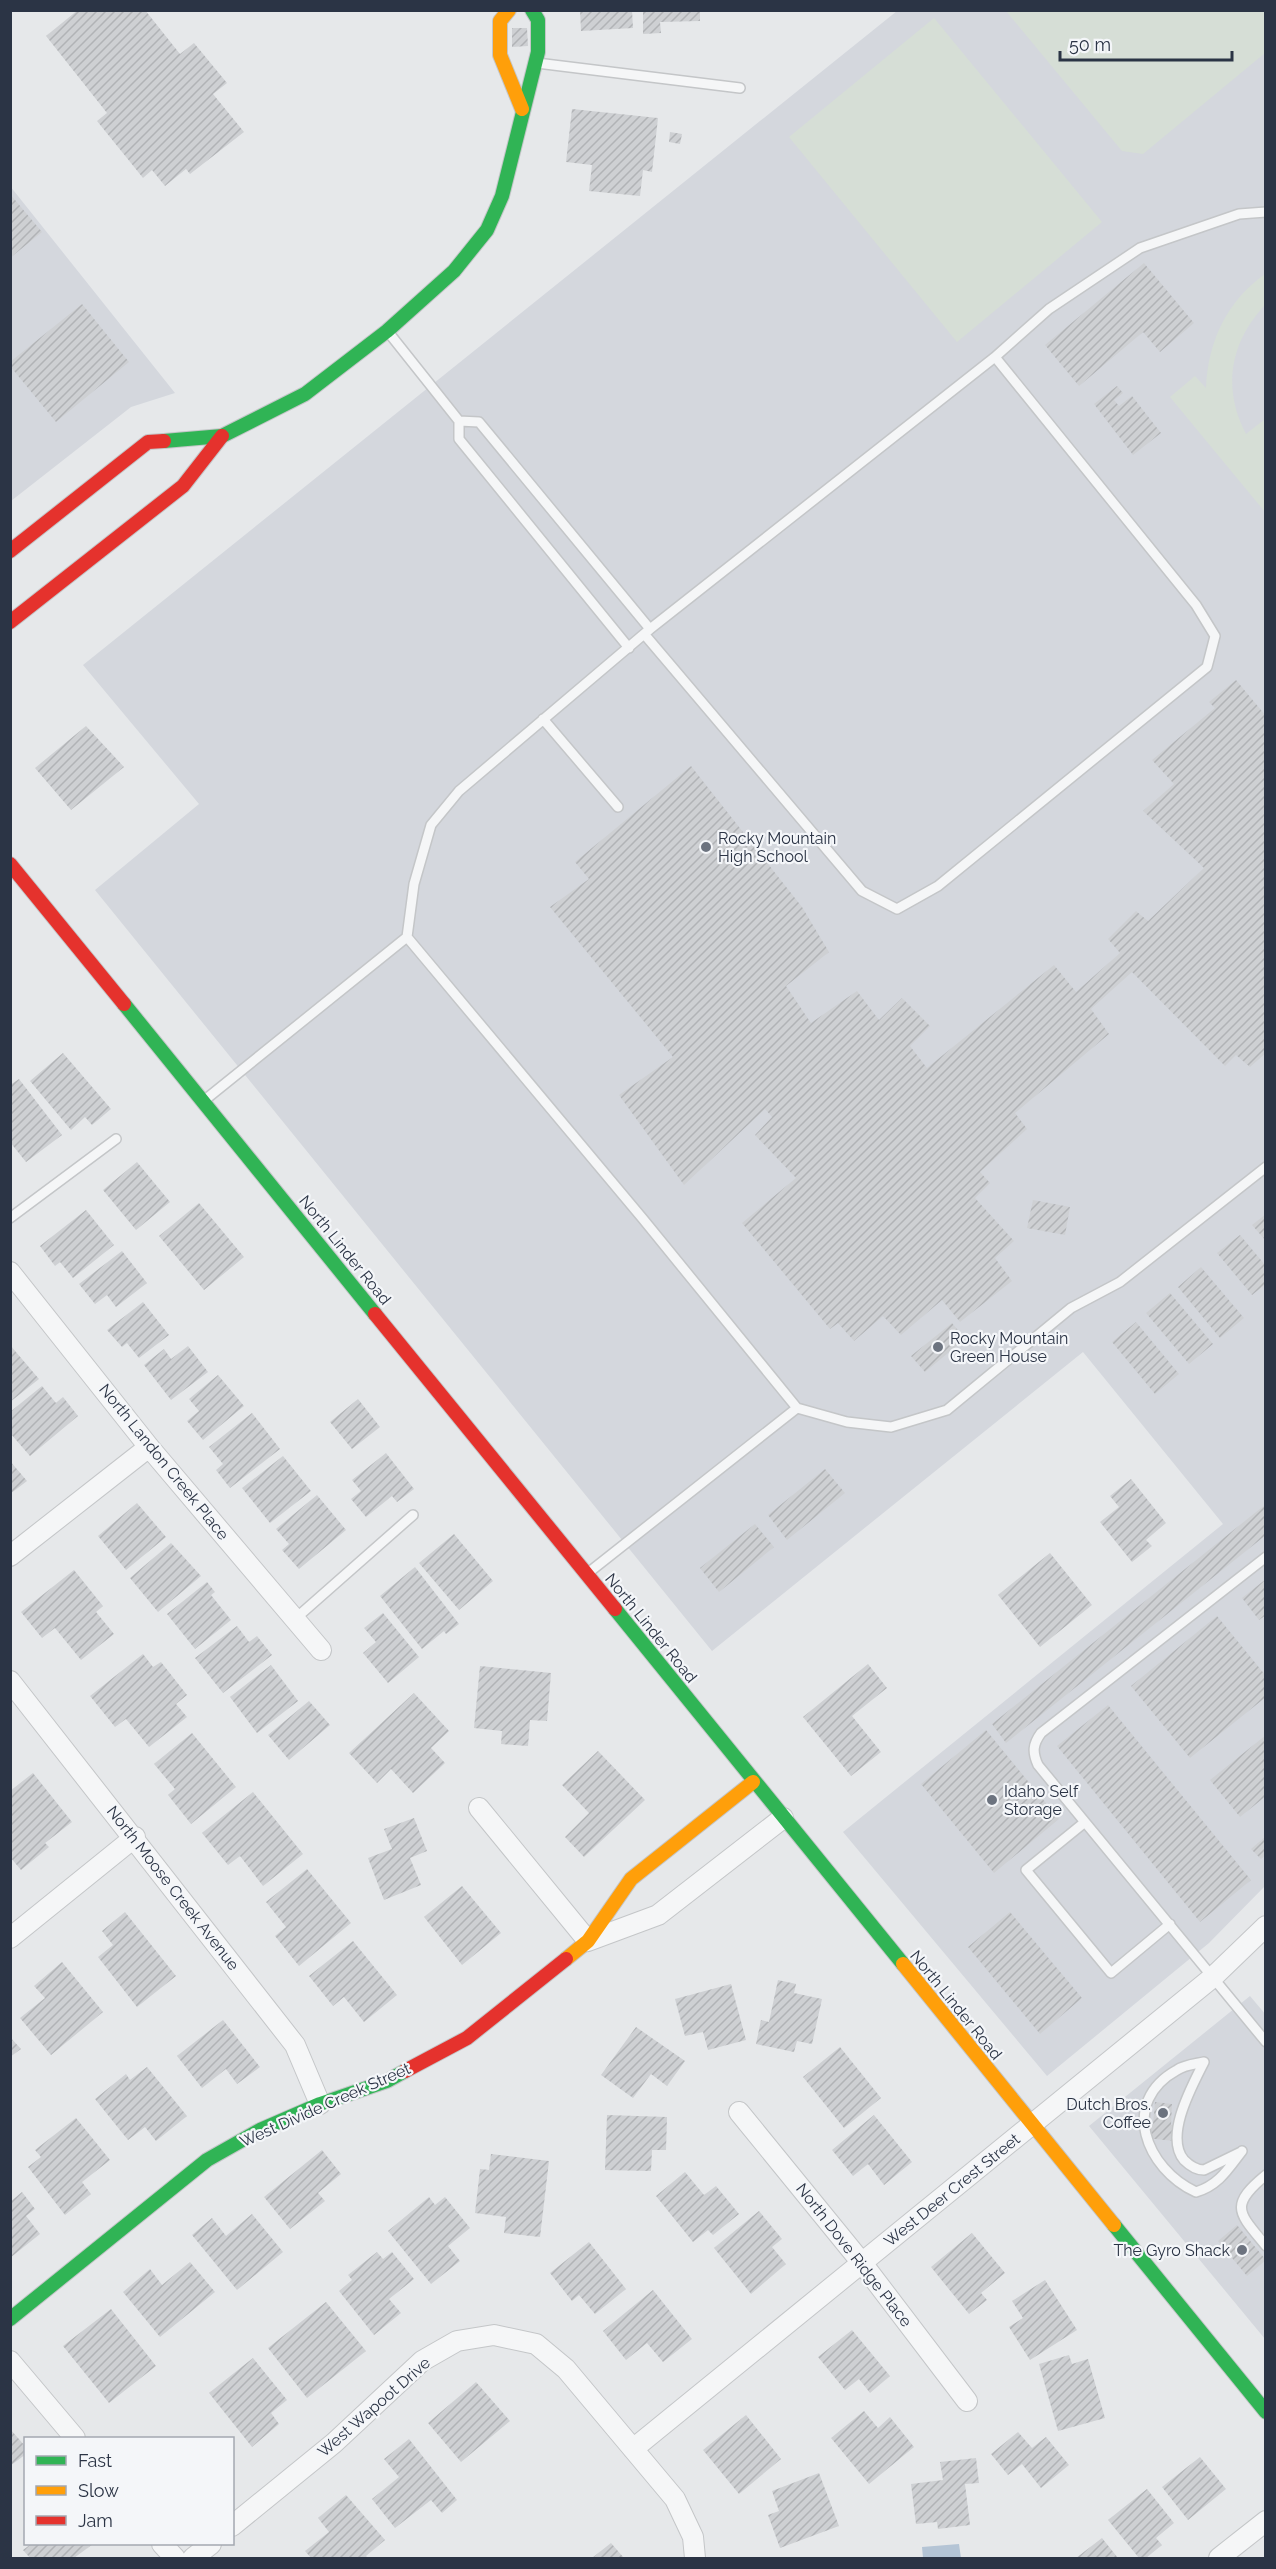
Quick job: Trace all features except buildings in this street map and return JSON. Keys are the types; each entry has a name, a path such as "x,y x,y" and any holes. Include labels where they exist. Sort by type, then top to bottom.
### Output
{"street":[{"path":"509,10 500,21 500,55 522,109"},
{"path":"10,551 148,442 222,436 304,394 387,331 454,271 487,230 502,196 538,52 538,20 532,10"},
{"path":"10,622 183,486 222,436"},
{"name":"North Linder Road","path":"10,864 1266,2412"},
{"name":"North Landon Creek Place","path":"10,1272 148,1447 321,1650"},
{"path":"10,1556 148,1447"},
{"name":"North Moose Creek Avenue","path":"10,1681 135,1837 296,2045 320,2104"},
{"name":"West Divide Creek Street","path":"10,2319 207,2160 260,2130 320,2104 387,2081 467,2038 588,1941 630,1879 753,1782"},
{"path":"478,1809 588,1941"},
{"name":"West Divide Creek Street","path":"588,1941 658,1915 783,1818"},
{"path":"10,1938 135,1837"},
{"name":"West Deer Crest Street","path":"633,2449 1213,1977 1266,1926"},
{"name":"North Dove Ridge Place","path":"739,2112 862,2264 967,2401"},
{"name":"West Wapoot Drive","path":"234,2524 334,2444 422,2361 457,2341 494,2335 536,2344 566,2369 675,2499 693,2537 695,2559"},
{"path":"10,2361 73,2437"},
{"path":"1219,2559 1266,2521"},
{"path":"163,2545 175,2559"},
{"path":"193,2559 210,2545"}],"lane":[{"path":"535,63 740,88"},
{"path":"203,1101 407,937 414,884 431,825 459,791 647,632 995,357 1049,309 1140,248 1239,214 1266,212"},
{"path":"387,331 459,421 459,440 629,648"},
{"path":"459,421 479,422 647,632 862,891 897,909 938,886 1207,667 1215,636 1196,605 995,357"},
{"path":"543,719 618,807"},
{"path":"407,937 643,1219 797,1408 847,1422 891,1427 947,1410 1071,1308 1120,1282 1266,1167"},
{"path":"10,1218 116,1138"},
{"path":"587,1575 797,1408"},
{"path":"295,1619 413,1515"},
{"path":"1266,1557 1041,1733 1033,1747 1038,1765 1266,2042"},
{"path":"1085,1822 1026,1870 1111,1973 1170,1924"},
{"path":"1204,2062 1187,2096 1180,2119 1177,2147 1182,2157 1198,2170 1204,2170 1242,2151 1222,2178 1210,2187 1196,2192 1181,2185 1165,2171 1152,2154 1145,2138 1144,2121 1149,2099 1160,2083 1178,2069 1204,2062"},
{"path":"1266,2175 1246,2192 1241,2201 1240,2212 1266,2246"}],"shaded area":[{"name":"Rocky Mountain High School","path":"897,11 1265,11 1265,1886 1209,1943 1047,2076 843,1832 1223,1524 1083,1352 712,1651 95,890 199,804 83,665"},
{"path":"1006,11 1265,11 1265,53 1143,154 1122,151"},
{"path":"934,18 1102,222 957,342 789,137"},
{"path":"10,186 175,393 131,407 11,501"},
{"path":"1265,274 1265,305 1253,319 1237,350 1232,383 1238,417 1246,434 1265,419 1265,512 1170,397 1195,376 1206,388 1211,354 1222,324 1240,297"},
{"path":"1250,1996 1266,2015 1265,2339 1089,2126"}],"water":[{"path":"959,2544 961,2558 923,2558 922,2547"}],"traffic: fast":[{"path":"164,441 222,436 305,394 387,331 454,271 487,230 502,196 538,52 538,20 532,10"},
{"path":"124,1004 375,1314"},
{"path":"615,1609 903,1964"},
{"path":"10,2319 207,2160 260,2130 320,2104 387,2081 405,2071"},
{"path":"1114,2225 1266,2412"}],"traffic: slow":[{"path":"509,10 500,21 500,55 522,109"},
{"path":"566,1959 588,1941 631,1879 753,1782"},
{"path":"903,1964 1114,2225"}],"traffic: jam":[{"path":"10,622 183,486 222,436"},
{"path":"10,551 148,442 164,441"},
{"path":"10,864 124,1004"},
{"path":"375,1314 615,1609"},
{"path":"405,2071 467,2038 566,1959"}],"place":[{"name":"Rocky Mountain High School","path":"706,847"},
{"name":"Rocky Mountain Green House","path":"938,1347"},
{"name":"Idaho Self Storage","path":"992,1800"},
{"name":"Dutch Bros. Coffee","path":"1163,2113"},
{"name":"The Gyro Shack","path":"1242,2250"}]}
